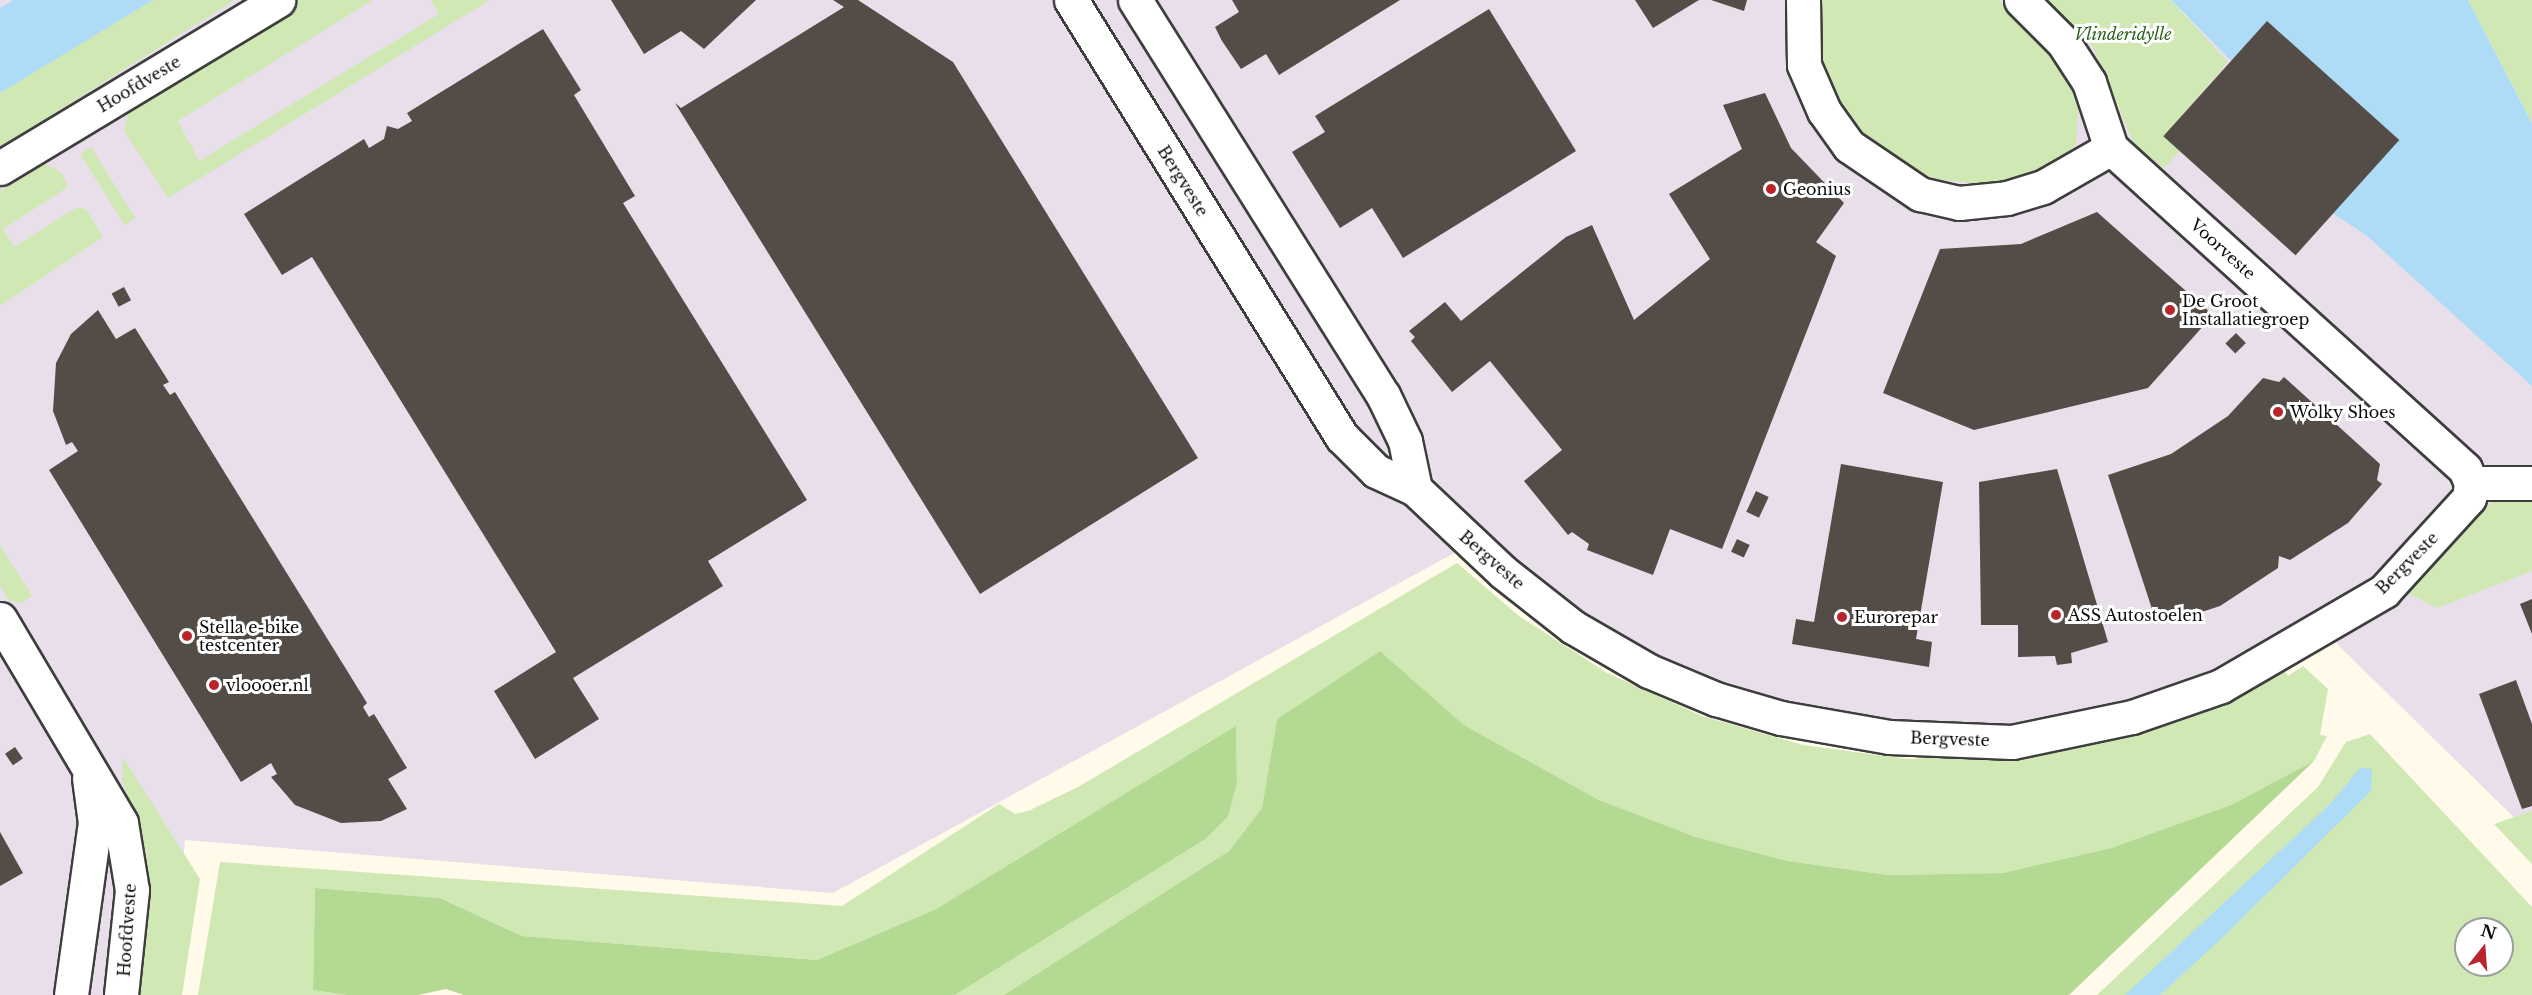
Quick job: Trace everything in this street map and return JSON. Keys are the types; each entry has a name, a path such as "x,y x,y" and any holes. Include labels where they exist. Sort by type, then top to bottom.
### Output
{"street":[{"name":"Hoofdveste","path":"0,168 278,0"},
{"name":"Bergveste","path":"1071,0 1342,437 1376,471 1415,489 1503,572 1573,627 1658,675 1781,718 1889,737 2012,742 2132,717 2230,681 2384,591 2469,498 2471,483"},
{"path":"1135,0 1383,395 1405,441 1415,489"},
{"path":"1803,0 1804,65 1824,111 1849,146 1920,194 1959,203 2007,198 2043,187 2110,147"},
{"name":"Voorveste","path":"2021,0 2063,42 2089,82 2110,147 2465,469 2471,483"},
{"path":"2471,483 2532,483"},
{"name":"Hoofdveste","path":"0,619 72,734 121,823 132,890 121,995"},
{"name":"Hoofdveste","path":"70,995 95,823 91,783 72,734"}],"shaded area":[{"path":"0,0 2047,0 2093,47 2107,71 2117,113 2200,0 2532,237 2532,835 2336,643 2149,715 1863,747 1579,649 1456,552 833,893 185,840 170,995 0,995"}],"green space":[{"path":"153,0 235,0 0,147 0,93"},
{"path":"299,0 373,0 178,121 199,161 439,14 430,0 490,0 168,198 124,131 131,103"},
{"path":"1819,0 1999,0 2064,66 2079,99 2076,145 2063,158 2014,180 1980,184 1936,179 1904,167 1864,138 1833,94 1819,52"},
{"name":"Vlinderidylle","path":"2047,0 2171,0 2228,62 2164,136 2180,151 2164,168 2135,146 2093,47"},
{"path":"2468,0 2532,0 2532,123"},
{"path":"91,147 136,218 124,225 80,154"},
{"path":"45,164 61,172 68,187 3,229 14,247 76,208 86,209 103,237 0,306 0,191"},
{"path":"2532,493 2532,571 2437,608 2404,591 2496,498"},
{"path":"0,545 32,596 21,603 9,601 0,585"},
{"path":"1457,563 1519,616 1607,673 1702,716 1803,745 1907,759 2064,750 2167,725 2216,708 2283,668 2288,676 2303,666 2328,689 2320,735 2327,736 2314,761 2231,805 2111,848 2003,873 1888,875 1788,861 1696,837 1599,800 1464,725 1380,651 1277,719 1262,808 1229,851 1004,995 955,995 1207,838 1228,817 1237,783 1236,727 936,909 817,960 522,936 440,898 315,888 313,990 346,995 198,995 220,862 842,906 999,804 1015,814 1028,811 1078,787"},
{"path":"1380,651 1464,725 1599,800 1696,837 1788,861 1888,875 2003,873 2111,848 2231,805 2314,761 2069,995 1004,995 1229,851 1262,808 1277,719"},
{"path":"1236,726 1237,783 1228,817 1207,838 955,995 464,995 446,989 418,995 346,995 313,990 315,888 440,898 522,936 817,960 936,909"},
{"path":"2370,734 2532,907 2532,995 2097,995 2318,787 2346,742"},
{"path":"123,757 200,879 182,995 138,995 147,854 122,780"},
{"path":"2532,811 2532,864 2494,824"}],"water":[{"path":"13,0 153,0 0,93 0,8"},
{"path":"2171,0 2468,0 2532,123 2532,386 2366,235 2321,206 2261,91"},
{"path":"2360,768 2372,769 2371,791 2222,938 2160,995 2125,995 2330,804"}],"building":[{"path":"611,0 756,0 704,49 681,31 644,54"},
{"path":"833,0 858,0 953,62 1198,458 980,594 675,103 681,108 844,7"},
{"path":"1232,0 1400,0 1279,75 1266,54 1241,69 1222,41 1215,27 1239,12"},
{"path":"1635,0 1699,0 1653,28"},
{"path":"1711,0 1747,0 1744,11"},
{"path":"1489,9 1576,151 1403,258 1372,208 1340,228 1292,152 1325,132 1315,116"},
{"path":"2267,21 2399,140 2296,255 2163,136"},
{"path":"543,29 581,90 574,95 635,196 623,203 807,500 708,561 723,586 573,678 599,719 535,759 494,691 556,652 312,257 282,275 244,214 364,139 369,148 384,139 387,126 398,129 412,121 407,113"},
{"path":"1765,93 1791,148 1844,203 1816,242 1836,256 1722,549 1670,529 1653,575 1587,550 1589,544 1572,532 1568,535 1524,481 1562,450 1490,361 1452,392 1411,341 1415,337 1409,331 1445,302 1461,321 1566,237 1592,225 1634,320 1710,259 1669,194 1742,149 1723,105"},
{"path":"2097,212 2213,315 2148,388 1974,430 1883,393 1940,249 2021,244"},
{"path":"124,287 131,300 119,307 112,294"},
{"path":"98,310 116,339 135,328 169,382 163,385 170,395 175,392 367,703 363,707 369,717 374,714 407,768 388,779 407,809 381,821 341,823 295,805 271,777 277,774 271,763 241,782 49,470 78,451 72,442 66,445 53,411 56,363 71,334"},
{"path":"2236,333 2246,343 2235,354 2225,344"},
{"path":"2284,377 2380,464 2377,480 2382,484 2348,523 2290,560 2279,556 2278,568 2220,606 2171,622 2170,615 2153,612 2108,475 2171,454 2228,416 2263,378 2279,382"},
{"path":"1841,464 1943,482 1916,639 1932,642 1929,667 1792,644 1796,619 1814,622"},
{"path":"2057,469 2108,642 2071,653 2072,663 2057,665 2055,656 2018,657 2018,625 1981,625 1979,482"},
{"path":"1756,491 1769,497 1759,518 1746,512"},
{"path":"1737,539 1750,545 1744,558 1731,552"},
{"path":"2532,599 2532,634 2520,604"},
{"path":"2516,680 2532,724 2532,806 2522,809 2479,694"},
{"path":"15,747 23,759 13,765 5,754"},
{"path":"0,832 23,873 0,886"}],"place":[{"name":"Geonius","path":"1771,189"},
{"name":"De Groot Installatiegroep","path":"2170,310"},
{"name":"Wolky Shoes","path":"2278,412"},
{"name":"ASS Autostoelen","path":"2056,615"},
{"name":"Eurorepar","path":"1842,617"},
{"name":"Stella e-bike testcenter","path":"187,636"},
{"name":"vloooer.nl","path":"214,685"}]}
